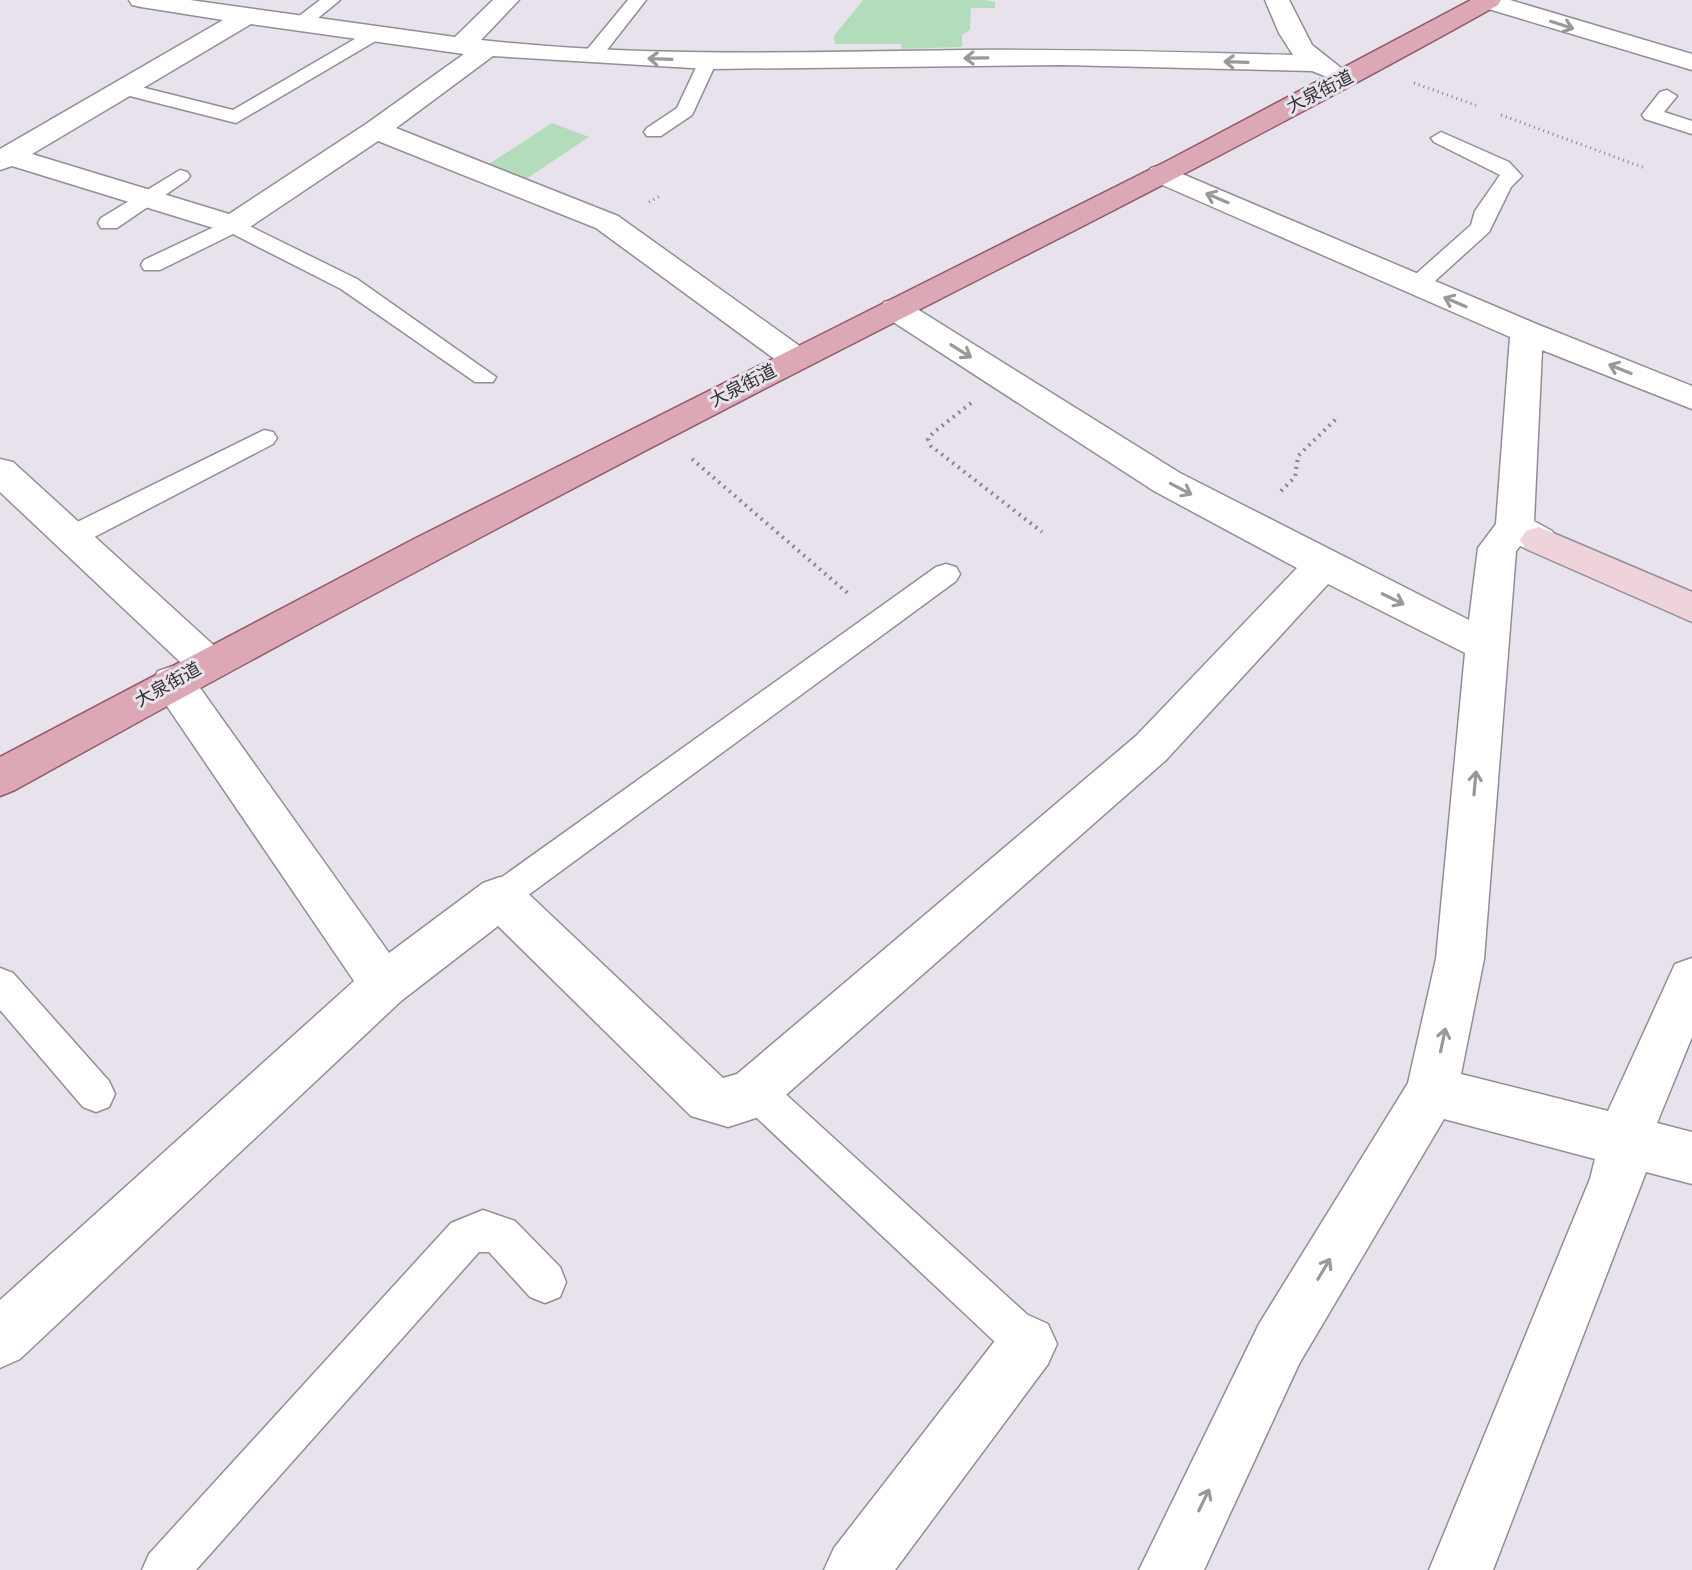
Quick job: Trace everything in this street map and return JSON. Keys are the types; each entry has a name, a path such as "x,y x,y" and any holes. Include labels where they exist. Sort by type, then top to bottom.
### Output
{"main road":[{"name":"大泉街道","path":"0,778 190,672 658,429 1348,78 1487,0"}],"street":[{"path":"141,0 472,48 592,56 708,61 1063,57 1314,63 1348,78"},
{"path":"5,158 233,225 376,130 472,48 507,0"},
{"path":"1277,0 1293,39 1314,63"},
{"path":"1487,0 1692,62"},
{"path":"5,158 247,16"},
{"path":"376,130 607,222 796,359"},
{"path":"1161,174 1527,332 1692,398"},
{"path":"895,309 1167,482 1323,565 1486,646"},
{"path":"1527,332 1527,534"},
{"path":"0,471 71,537 190,672 384,985"},
{"path":"1171,1570 1279,1344 1432,1091 1460,959 1497,548 1527,534 1692,608"},
{"path":"0,1339 384,985 500,897 709,1099 725,1105 740,1102 1151,748 1323,565"},
{"path":"1461,1570 1617,1179 1633,1113 1692,980"},
{"path":"1432,1091 1692,1158"},
{"path":"856,1570 1028,1344"}],"lane":[{"path":"300,24 331,0"},
{"path":"592,56 637,0"},
{"path":"121,88 236,117 372,35"},
{"path":"654,132 685,111 708,61"},
{"path":"1667,96 1652,115 1692,128"},
{"path":"1417,285 1481,227 1486,211 1503,183 1512,176 1502,166 1441,138"},
{"path":"109,223 180,176"},
{"path":"152,265 233,225 349,284 492,373 456,391"},
{"path":"71,537 264,438"},
{"path":"500,897 946,574"},
{"path":"0,984 96,1094"},
{"path":"755,1091 1028,1344"},
{"path":"165,1570 465,1237 483,1230 501,1235 545,1282"}],"path":[{"path":"1411,81 1478,106"},
{"path":"1501,115 1645,168"},
{"path":"1003,378 928,439 931,446 1042,532"},
{"path":"1248,525 1295,477 1298,456 1336,419"},
{"path":"658,429 879,620"}],"green space":[{"path":"863,0 984,0 995,2 995,8 971,8 970,30 962,35 962,47 902,49 901,44 835,44 834,36"},
{"path":"552,123 589,137 526,179 489,164"}]}
